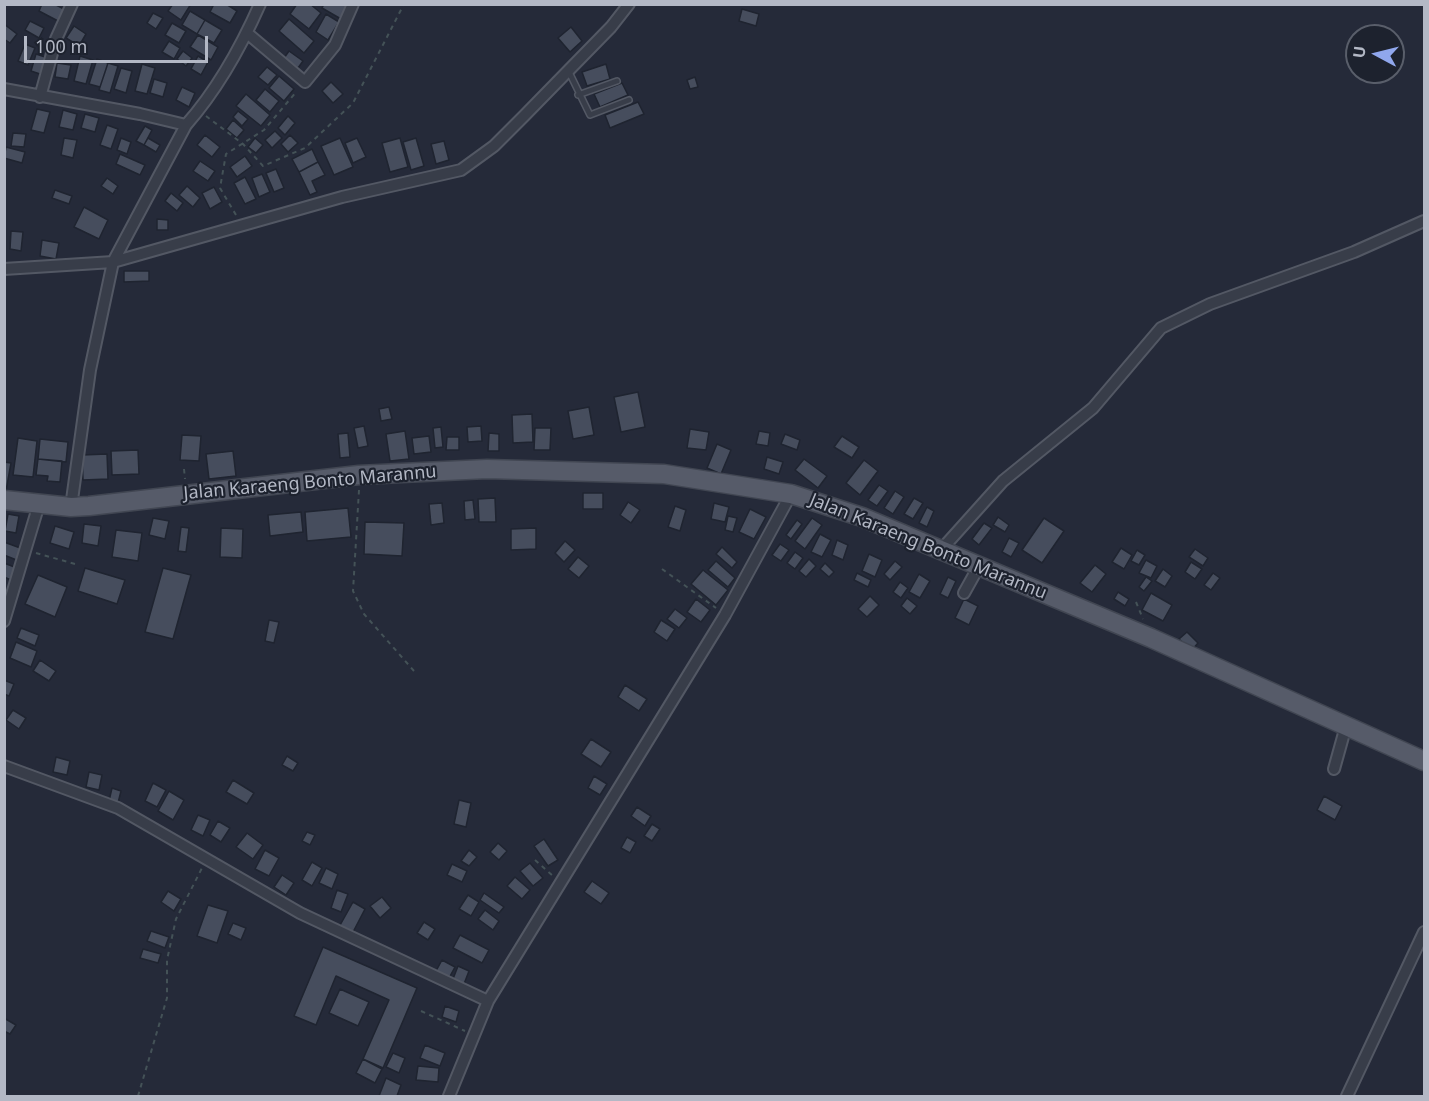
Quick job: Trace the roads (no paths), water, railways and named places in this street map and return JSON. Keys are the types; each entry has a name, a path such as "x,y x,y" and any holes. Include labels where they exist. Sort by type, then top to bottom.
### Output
{"main road":[{"name":"Jalan Karaeng Bonto Marannu","path":"4,500 71,507 360,475 487,469 593,471 685,477 790,494 836,507 1151,638 1425,761"}],"street":[{"path":"40,97 56,39 72,4"},
{"path":"71,507 90,370 113,262 186,125 199,111 247,33 260,4"},
{"path":"247,33 305,82 335,45 353,4"},
{"path":"4,269 113,262 342,197 461,170 494,146 568,72 629,4"},
{"path":"4,89 140,114 186,125"},
{"path":"941,550 1004,482 1093,408 1161,328 1219,300 1345,255 1425,221"},
{"path":"449,1096 488,1001 725,615 790,494"},
{"path":"4,621 39,504"},
{"path":"964,593 979,566"},
{"path":"1334,768 1346,726"},
{"path":"4,766 118,808 300,913 488,1001"},
{"path":"1347,1096 1425,932"}],"lane":[{"path":"568,72 590,115 629,99"},
{"path":"578,95 617,81"}]}
